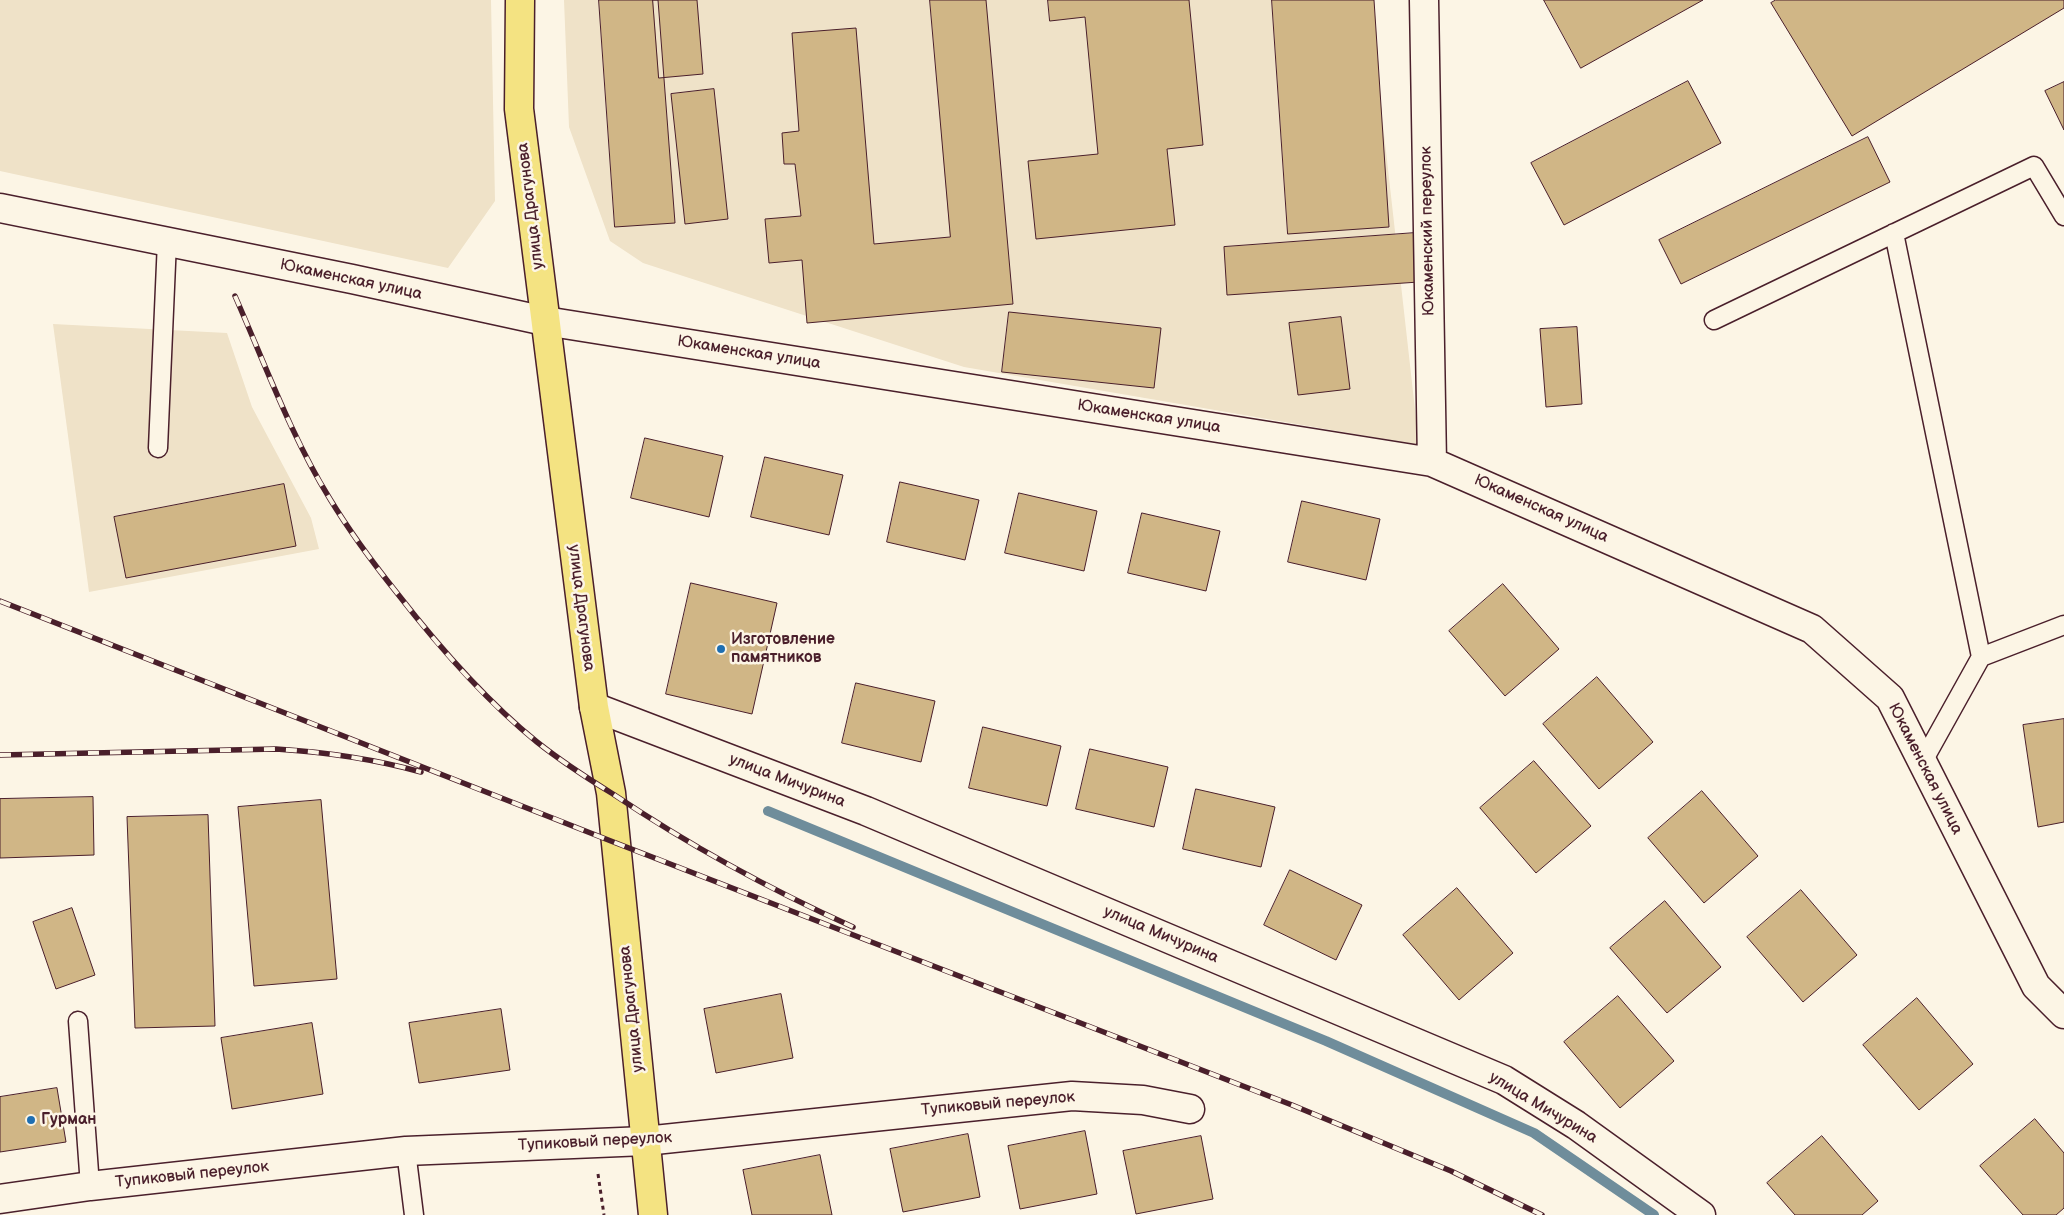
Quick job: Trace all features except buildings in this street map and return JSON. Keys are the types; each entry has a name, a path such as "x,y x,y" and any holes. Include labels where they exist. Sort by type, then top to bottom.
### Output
{"main road":[{"name":"улица Драгунова","path":"520,0 519,109 544,321 594,708 610,793 653,1215"}],"street":[{"name":"Юкаменский переулок","path":"1424,0 1432,462"},
{"name":"Юкаменская улица","path":"0,208 167,241 544,321 1432,462 1812,628 1890,698 2036,986 2064,1014"},
{"name":"улица Мичурина","path":"594,708 866,811 1504,1080 1576,1125 1701,1215"},
{"name":"Тупиковый переулок","path":"0,1199 90,1186 406,1151 645,1141 1072,1096 1143,1100 1190,1109"}],"lane":[{"path":"1714,320 2034,166 2064,216"},
{"path":"1894,233 1981,657"},
{"path":"158,448 167,241"},
{"path":"1922,762 1981,657 2064,624"},
{"path":"78,1020 90,1186"},
{"path":"406,1151 414,1215"}],"path":[{"path":"593,1143 604,1215"}],"shaded area":[{"path":"0,0 491,0 495,201 448,268 0,171"},
{"path":"564,0 1369,0 1419,445 964,367 643,263 610,241 569,127"},
{"path":"53,324 227,333 252,407 311,518 319,549 89,592"}],"waterway":[{"path":"768,811 1326,1041 1534,1133 1654,1215"}],"railway":[{"path":"235,296 291,425 316,475 338,511 371,559 413,613 480,690 546,749 642,813 730,865 853,927"},
{"path":"0,601 616,843 1292,1105 1451,1171 1542,1215"},
{"path":"0,755 276,749 349,757 421,772"}],"place":[{"name":"Изготовление памятников","path":"721,649"},
{"name":"Гурман","path":"31,1120"}]}
